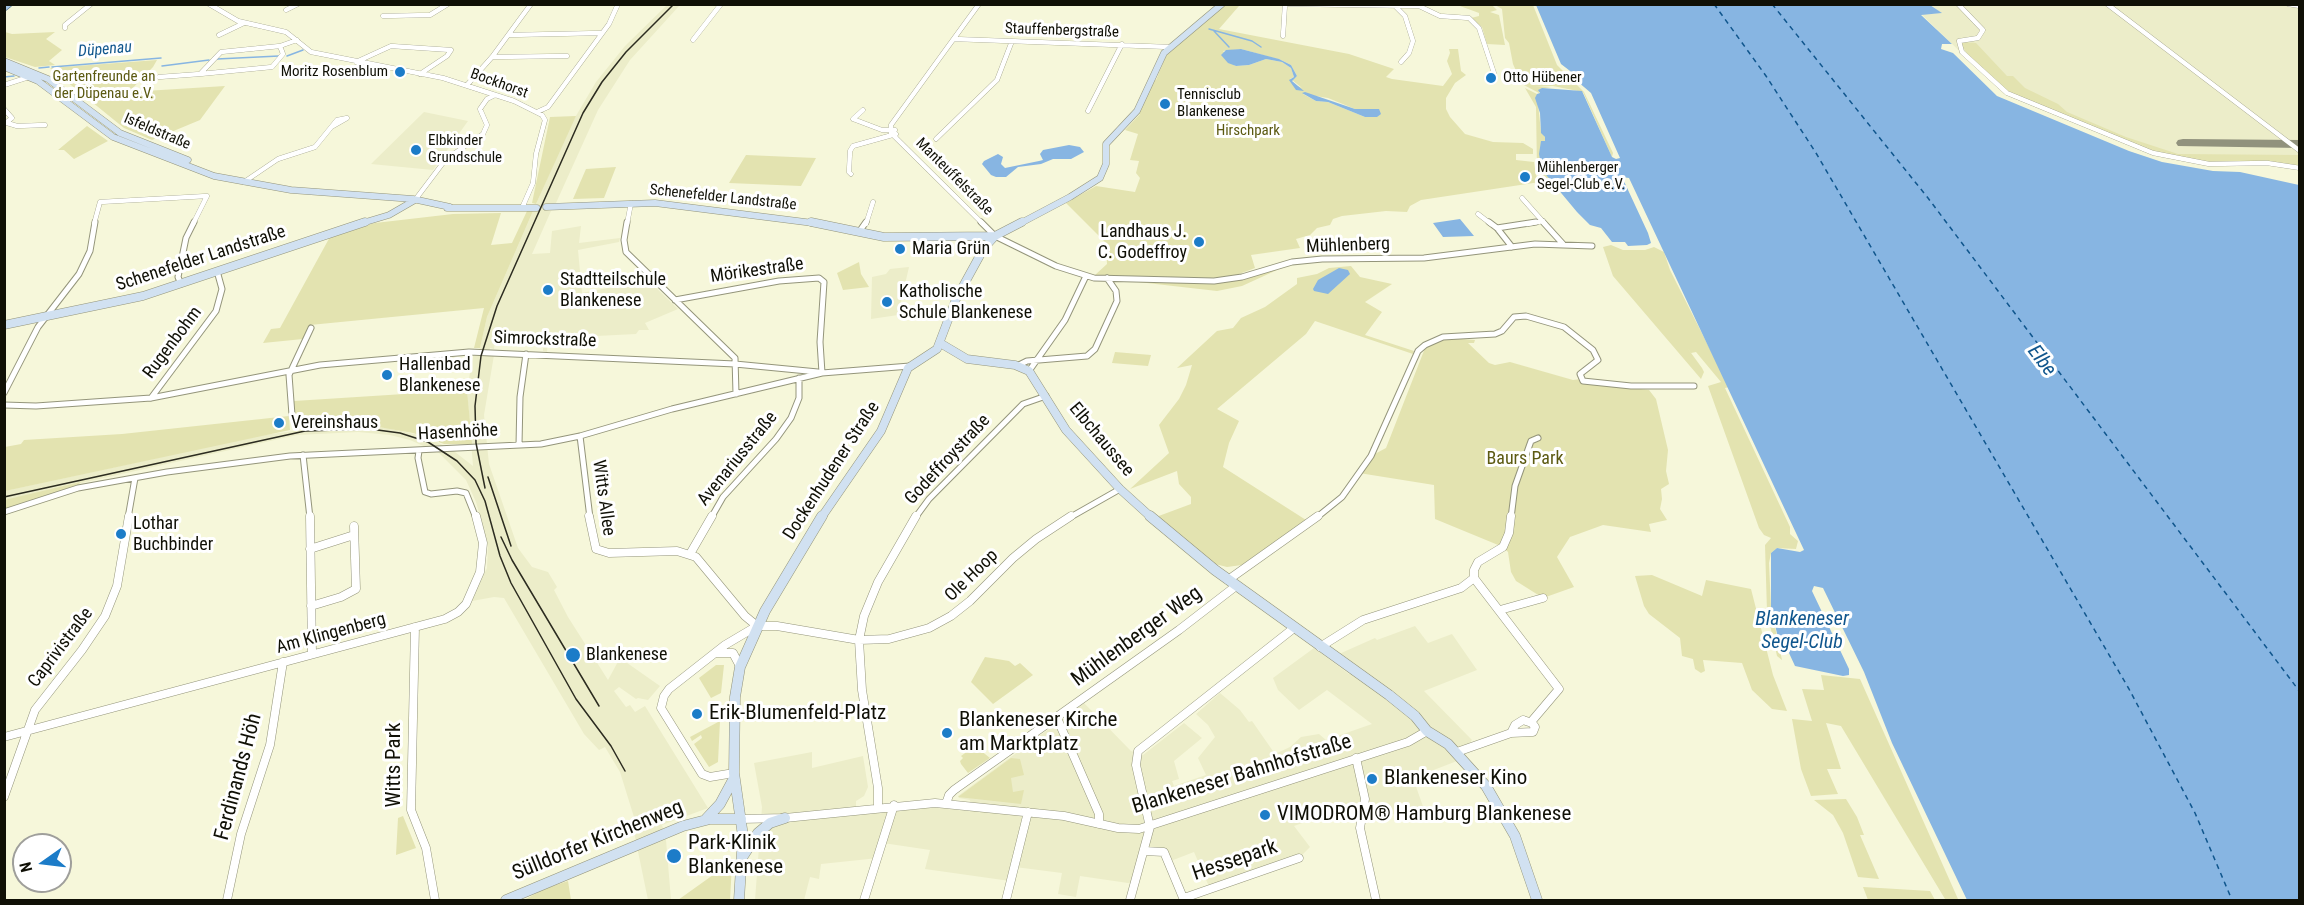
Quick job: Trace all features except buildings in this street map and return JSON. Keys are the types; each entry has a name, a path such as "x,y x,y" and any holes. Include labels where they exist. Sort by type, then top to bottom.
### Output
{"main road":[{"path":"4,8 9,4"},
{"path":"910,366 936,351 956,299 982,251 994,236 1070,198 1100,178 1106,164 1106,144 1137,111 1162,57 1170,47 1222,4"},
{"name":"Isfeldstraße","path":"4,61 39,74 120,133 244,183"},
{"name":"Isfeldstraße","path":"4,67 31,77 113,137 214,176 244,183 308,192 450,207 522,208"},
{"name":"Schenefelder Landstraße","path":"4,324 143,296 337,230 398,214 413,203"},
{"name":"Schenefelder Landstraße","path":"546,207 631,203 673,204 819,223 894,238 994,236"},
{"path":"522,208 537,208"},
{"path":"964,236 976,242 982,251"},
{"path":"940,343 967,359 1017,366 1029,371"},
{"name":"Dockenhudener Straße","path":"757,626 826,507 881,430 910,366"},
{"name":"Elbchaussee","path":"1029,371 1066,430 1120,489 1167,532 1236,586 1389,695 1417,718 1427,731 1443,739 1457,752 1486,786 1515,836 1537,900"},
{"path":"739,900 742,859 741,819 734,775 735,697 740,667 757,626"},
{"path":"705,819 720,804 734,775"},
{"path":"742,859 758,833 770,823 785,818"},
{"name":"Sülldorfer Kirchenweg","path":"506,900 664,833 705,819 741,819"}],"street":[{"path":"65,28 65,25 91,4"},
{"name":"Bockhorst","path":"209,4 245,23 281,30 311,52 467,85 537,112 546,120 536,154 532,189 522,208"},
{"path":"286,10 298,4"},
{"path":"383,16 421,17 438,13 448,4"},
{"path":"467,85 492,57 531,4"},
{"path":"537,112 548,106 609,24 618,4"},
{"path":"693,40 721,4"},
{"name":"Manteuffelstraße","path":"894,133 896,120 979,4"},
{"path":"1283,36 1285,4 1419,6 1440,16 1469,18 1474,22 1486,46 1494,73 1492,76"},
{"path":"1958,4 1983,30 1978,38 1959,41 1962,52 2007,93 2153,153 2209,164 2267,163 2300,168"},
{"path":"2107,4 2300,151"},
{"path":"2288,4 2300,6"},
{"path":"1395,6 1405,16 1413,41 1409,53 1401,62"},
{"path":"219,35 245,23"},
{"path":"509,35 601,33"},
{"name":"Stauffenbergstraße","path":"954,39 1170,47"},
{"path":"200,74 221,52 280,46 297,40"},
{"path":"936,139 993,86 1012,41"},
{"path":"1088,111 1122,44"},
{"path":"159,77 272,67 283,54 280,46"},
{"name":"Bockhorst","path":"356,62 393,46 451,50 447,57 420,74"},
{"path":"492,57 567,56"},
{"path":"4,85 39,74"},
{"path":"413,203 446,159 477,141 485,132 486,123 480,110 487,99 495,95"},
{"path":"4,109 12,116 6,124 45,125"},
{"name":"Manteuffelstraße","path":"864,110 853,118 894,133 994,236"},
{"path":"244,183 282,157 315,147 333,126"},
{"path":"851,174 849,172 850,150 853,146 894,133"},
{"path":"4,393 45,316 68,291 90,251 97,207 100,202 207,196 186,238 178,277 181,284"},
{"path":"1522,198 1563,244"},
{"path":"859,232 864,228 873,202"},
{"path":"631,203 624,240 626,252 735,358 736,394"},
{"path":"1478,214 1497,228 1512,247"},
{"path":"1497,228 1544,221"},
{"path":"994,236 1056,267 1086,276 1065,320 1029,371"},
{"name":"Mühlenberg","path":"1086,276 1221,280 1242,277 1292,262 1345,257 1424,258 1512,247 1563,244 1592,246"},
{"name":"Rugenbohm","path":"151,398 216,311 222,289 216,272"},
{"name":"Mörikestraße","path":"675,300 779,281 819,278 824,282 820,342 822,373"},
{"path":"1017,366 1023,362 1087,356 1095,349 1117,301 1116,291 1107,278"},
{"path":"1228,580 1328,509 1342,496 1371,456 1418,351 1435,340 1443,337 1495,334 1502,331 1514,317 1526,316 1564,327 1593,350 1598,360 1580,374 1583,381 1631,386 1694,386"},
{"path":"292,415 290,371 311,328"},
{"name":"Simrockstraße","path":"4,405 36,406 151,398 290,371 431,354 526,354 735,364 822,373"},
{"path":"519,445 520,397 526,354"},
{"name":"Hasenhöhe","path":"4,512 54,494 176,471 303,455 519,445 580,436 672,409 822,373 910,366"},
{"path":"799,371 799,380"},
{"name":"Avenariusstraße","path":"690,554 723,497 792,418 799,398 799,380"},
{"name":"Godeffroystraße","path":"878,807 878,788 862,690 859,640 864,616 890,556 929,499 1023,404 1046,396"},
{"name":"Witts Allee","path":"580,436 592,538 596,549 609,553 669,551 690,554"},
{"path":"1457,752 1511,733 1532,733 1535,727 1531,722 1559,689 1474,578 1474,570 1478,562 1503,547 1509,533 1515,486 1531,441 1538,438"},
{"name":"Am Klingenberg","path":"4,737 415,627 450,617 462,609 480,572 483,549 472,503 466,493 458,491 431,494 425,492 418,458 419,451"},
{"path":"303,455 310,500 312,654"},
{"name":"Caprivistraße","path":"4,797 32,715 105,616 117,586 135,478"},
{"name":"Ole Hoop","path":"757,626 777,626 859,640 889,639 929,628 951,616 1036,539 1076,513 1120,489"},
{"path":"311,606 341,597 356,589 354,526"},
{"path":"310,549 354,535"},
{"path":"690,554 701,561 745,616 757,626 713,654 667,692 661,708 665,718 702,774 710,777 734,775"},
{"path":"1320,646 1363,620 1461,588 1474,578"},
{"name":"Mühlenberger Weg","path":"946,804 949,795 954,790 1179,630 1236,586"},
{"path":"1500,610 1543,598"},
{"name":"Witts Park","path":"415,627 411,810 426,848 435,900"},
{"path":"1130,900 1150,827 1136,765 1138,751 1294,628"},
{"path":"713,654 733,653 740,667"},
{"name":"Ferdinands Höh","path":"227,900 241,834 270,745 283,662"},
{"path":"1057,718 1099,814 1099,824"},
{"name":"Blankeneser Bahnhofstraße","path":"741,819 785,818 894,805 946,804 1064,816 1132,829 1150,827 1408,742 1427,731"},
{"path":"1356,758 1365,800 1360,828 1376,900"},
{"path":"864,900 894,805"},
{"path":"1006,900 1028,812"},
{"name":"Hessepark","path":"1144,851 1164,852 1184,899 1299,858"}],"shaded area":[{"path":"1930,4 2299,5 2299,169 2265,164 2213,166 2156,155 2004,94 1921,14 1941,13"},
{"path":"667,5 680,5 630,60 598,110 556,203 548,204 545,210 551,211 532,254 550,253 552,231 581,226 579,243 620,238 619,242 578,250 582,293 648,280 678,309 645,323 649,330 639,330 636,334 596,336 569,334 548,338 547,352 543,351 543,334 496,333 494,349 490,348 488,355 494,355 484,415 489,464 518,548 532,567 548,572 557,587 554,590 568,617 608,680 620,658 660,686 648,700 636,699 619,687 614,691 626,707 630,705 635,712 645,706 708,808 662,825 666,840 671,900 648,900 634,832 638,830 620,772 605,747 599,750 584,734 504,598 494,597 472,601 487,568 488,544 476,502 466,480 439,453 410,440 390,435 358,432 297,435 5,500 4,491 263,435 341,425 388,428 428,437 455,452 473,466 467,390 473,356 478,356 487,317 533,211 538,205 536,204 570,126 596,82 625,46"},
{"name":"Elbkinder Grundschule","path":"424,112 468,121 433,170 371,164"},
{"name":"Katholische Schule Blankenese","path":"909,267 898,315 871,319 872,277 886,274 890,269"},
{"path":"1415,626 1428,643 1452,634 1477,670 1424,691 1472,740 1457,761 1413,778 1426,815 1381,814 1349,806 1294,826 1310,847 1299,858 1210,889 1194,852 1168,862 1164,852 1145,851 1135,884 1080,876 1076,897 1058,894 1062,873 1015,867 1010,881 925,869 930,850 883,843 878,858 821,864 819,879 810,877 804,900 755,900 762,807 754,763 812,752 812,768 863,756 868,787 864,796 856,801 856,813 929,807 967,811 970,800 958,796 1084,703 1131,751 1143,755 1184,723 1202,738 1174,761 1179,779 1172,781 1174,786 1206,775 1198,758 1215,737 1208,725 1196,714 1220,693 1240,710 1249,722 1252,721 1275,754 1290,747 1301,737 1319,734 1326,740 1372,724 1327,690 1299,710 1278,690 1273,678 1314,648 1349,674 1358,668 1339,654 1375,638 1377,640"}],"green space":[{"name":"Hirschpark","path":"1222,4 1239,6 1219,29 1349,54 1394,69 1386,77 1392,79 1443,86 1452,74 1447,61 1449,49 1458,49 1461,71 1466,75 1455,83 1446,98 1446,109 1450,117 1465,134 1493,142 1523,143 1533,149 1533,154 1516,154 1516,160 1534,162 1536,175 1540,182 1421,200 1410,206 1407,212 1386,211 1342,216 1333,219 1330,225 1317,228 1310,235 1296,239 1300,248 1251,255 1255,268 1231,277 1095,275 1107,264 1106,243 1066,203 1096,186 1135,192 1140,178 1136,173 1139,161 1130,160 1138,134 1125,130 1140,114 1136,113 1152,80 1156,80 1166,56","holes":["1241,49 1281,60 1291,65 1297,76 1292,80 1302,88 1293,84 1290,79 1294,77 1291,68 1282,62 1266,59 1249,65 1235,66 1223,51","1303,94 1328,98 1355,109 1379,109 1377,117 1365,117 1328,102 1316,101"]},
{"path":"1465,4 1492,5 1497,10 1490,12 1499,15 1505,45 1487,44 1482,27 1471,18 1479,16 1479,13 1460,6"},
{"path":"1495,5 1533,5 1557,65 1584,92 1613,153 1612,157 1583,92 1553,86 1535,86 1551,87 1540,89 1539,93 1522,84 1513,64 1509,43 1505,38 1502,9"},
{"path":"5,32 12,34 55,32 46,39 62,50 49,61 55,65 35,67 5,57"},
{"path":"1960,43 1976,43 2007,76 2013,76 2025,88 2058,104 2067,112 2126,137 2178,154 2299,155 2299,168 2259,162 2219,164 2161,154 2008,93 1968,55"},
{"name":"Gartenfreunde an der Düpenau e.V.","path":"157,60 129,92 225,86 200,120 152,140 124,128 50,68"},
{"path":"1525,88 1537,94 1541,132 1545,137 1545,141 1541,141 1541,165 1550,179 1542,179 1537,169 1536,107"},
{"path":"576,116 536,204 532,203 550,117"},
{"path":"87,126 108,141 74,159 64,150 58,150"},
{"path":"746,155 816,158 801,186 729,183"},
{"path":"616,167 604,198 573,199 586,169"},
{"path":"527,211 533,211 487,317 480,348 474,348 484,308 310,325 303,339 263,343 271,329 280,328 331,235 375,223 453,214 501,213 491,245 512,243"},
{"path":"1611,245 1623,250 1645,250 1654,247 1664,252 1670,270 1729,387 1725,388 1790,527 1790,534 1798,541 1796,549 1777,548 1771,553 1769,563 1771,608 1782,660 1777,656 1767,612 1765,545 1771,538 1764,535 1759,528 1708,386 1721,382 1696,352 1691,353 1704,372 1701,379 1613,276 1603,247"},
{"path":"859,262 861,274 869,287 843,290 837,273"},
{"path":"1275,266 1277,270 1242,286 1217,291 1138,282 1110,282 1107,278 1227,280"},
{"path":"1351,266 1360,277 1392,284 1365,302 1382,312 1365,335 1414,351 1413,354 1315,321 1306,334 1217,409 1239,421 1229,443 1223,467 1306,520 1242,565 1227,567 1215,564 1156,517 1191,504 1191,497 1179,484 1177,471 1130,489 1169,453 1159,425 1179,399 1192,365 1177,368 1217,331 1233,328 1241,318 1265,307 1297,284 1297,278 1317,274 1329,268"},
{"name":"Baurs Park","path":"1460,336 1462,339 1475,340 1474,343 1468,343 1489,363 1495,365 1510,362 1573,380 1581,379 1585,382 1649,390 1656,399 1668,450 1666,471 1669,484 1661,489 1660,509 1667,520 1649,524 1651,532 1603,525 1570,537 1557,557 1574,587 1543,598 1516,581 1511,572 1508,552 1503,547 1435,519 1434,485 1359,473 1371,456 1386,448 1427,343 1443,337"},
{"path":"1115,352 1151,355 1148,366 1112,363"},
{"path":"467,390 472,444 444,444 413,433 367,425 296,429 294,401"},
{"path":"289,416 290,430 5,491 5,447 21,444 24,440 122,434"},
{"path":"81,482 78,485 5,509 4,500"},
{"path":"1652,575 1702,596 1706,580 1751,589 1773,675 1787,711 1772,709 1752,690 1742,663 1703,660 1705,671 1701,673 1695,669 1693,659 1682,656 1680,638 1649,614 1644,606 1635,576"},
{"path":"985,657 1009,661 1015,666 1020,663 1033,675 993,704 971,682"},
{"path":"716,665 724,665 721,693 711,698 699,678"},
{"path":"1821,675 1860,679 1958,899 1945,899 1841,726 1826,723 1841,769 1827,769 1838,794 1811,796 1801,769 1792,719 1812,721 1802,689 1824,690"},
{"path":"720,721 718,762 709,767 694,744 702,738 701,735 692,741 690,737"},
{"path":"972,748 980,750 990,758 968,773 960,761 963,758 961,756"},
{"path":"1011,758 1020,759 1024,775 1011,778 1013,792 1024,790 1021,804 958,797"},
{"path":"1846,799 1857,817 1864,835 1860,835 1879,879 1858,877 1843,833 1833,815 1814,800"},
{"path":"403,816 416,848 396,855 398,818"},
{"path":"732,864 730,900 678,900 727,865"},
{"path":"568,881 571,900 524,900 544,889"},
{"path":"1863,887 1930,891 1935,900 1868,900"}],"water":[{"path":"1536,5 1930,5 1942,13 1921,15 1952,44 1942,44 1941,49 1953,53 1997,96 2129,151 2162,162 2213,171 2240,172 2299,185 2299,900 1967,900 1892,743 1864,672 1823,588 1814,586 1812,591 1849,669 1849,675 1843,676 1795,666 1789,653 1783,651 1780,646 1771,608 1771,553 1777,548 1800,552 1804,550 1629,178 1622,177 1648,233 1651,243 1647,245 1628,246 1625,242 1612,242 1601,228 1590,225 1577,212 1542,170 1539,154 1541,141 1545,141 1545,137 1541,133 1540,113 1535,98 1540,93 1538,90 1542,88 1582,91 1612,157 1620,158 1591,93 1577,81 1574,74 1561,64"},
{"path":"1241,49 1279,59 1291,65 1297,76 1292,81 1304,91 1296,90 1289,80 1294,77 1291,68 1282,62 1266,59 1249,65 1236,66 1228,63 1221,55 1226,50"},
{"path":"1305,92 1355,109 1379,109 1381,114 1377,117 1365,117 1328,102 1316,101 1302,93"},
{"path":"1069,145 1080,147 1084,152 1071,159 1053,159 1041,164 1018,167 1006,177 991,175 982,164 998,154 1003,157 1001,164 1005,168 1039,161 1043,160 1040,154 1043,150"},
{"path":"1460,219 1474,236 1443,237 1433,223"},
{"path":"1339,268 1348,270 1350,274 1328,294 1314,291 1318,280"}],"waterway":[{"path":"1209,29 1252,41 1261,47"},
{"path":"1214,31 1229,47"},
{"name":"Düpenau","path":"287,56 303,50"},
{"name":"Düpenau","path":"217,59 279,56"},
{"name":"Düpenau","path":"52,67 161,58"},
{"name":"Düpenau","path":"162,66 209,60"},
{"name":"Düpenau","path":"39,68 49,67"},
{"name":"Düpenau","path":"4,77 14,76"}],"ferry route":[{"path":"1714,4 1766,76 1816,153 2129,689 2195,813 2232,900"},
{"path":"1772,4 1928,198 2300,692"}],"taxiway":[{"path":"2183,143 2300,144"}],"tram line":[{"path":"485,488 476,443 475,406 481,356 497,306 583,113 602,82 626,52 674,4"},
{"path":"4,497 305,431 370,429 400,433 428,442 457,461 475,480 485,501 500,556 511,583 576,699 611,746 625,771"},
{"path":"488,477 511,546"},
{"path":"501,537 512,560 599,706"}],"place":[{"name":"Moritz Rosenblum","path":"400,72"},
{"name":"Otto Hübener","path":"1491,78"},
{"name":"Tennisclub Blankenese","path":"1165,104"},
{"name":"Elbkinder Grundschule","path":"416,150"},
{"name":"Mühlenberger Segel-Club e.V.","path":"1525,177"},
{"name":"Landhaus J. C. Godeffroy","path":"1199,242"},
{"name":"Maria Grün","path":"900,249"},
{"name":"Stadtteilschule Blankenese","path":"548,290"},
{"name":"Katholische Schule Blankenese","path":"887,302"},
{"name":"Hallenbad Blankenese","path":"387,375"},
{"name":"Vereinshaus","path":"279,423"},
{"name":"Lothar Buchbinder","path":"121,534"},
{"name":"Blankenese","path":"573,655"},
{"name":"Erik-Blumenfeld-Platz","path":"697,714"},
{"name":"Blankeneser Kirche am Marktplatz","path":"947,733"},
{"name":"Blankeneser Kino","path":"1372,779"},
{"name":"VIMODROM® Hamburg Blankenese","path":"1265,815"},
{"name":"Park-Klinik Blankenese","path":"674,856"}],"water label":[{"name":"Elbe","path":"2041,361"},
{"name":"Blankeneser Segel-Club","path":"1802,632"}]}
